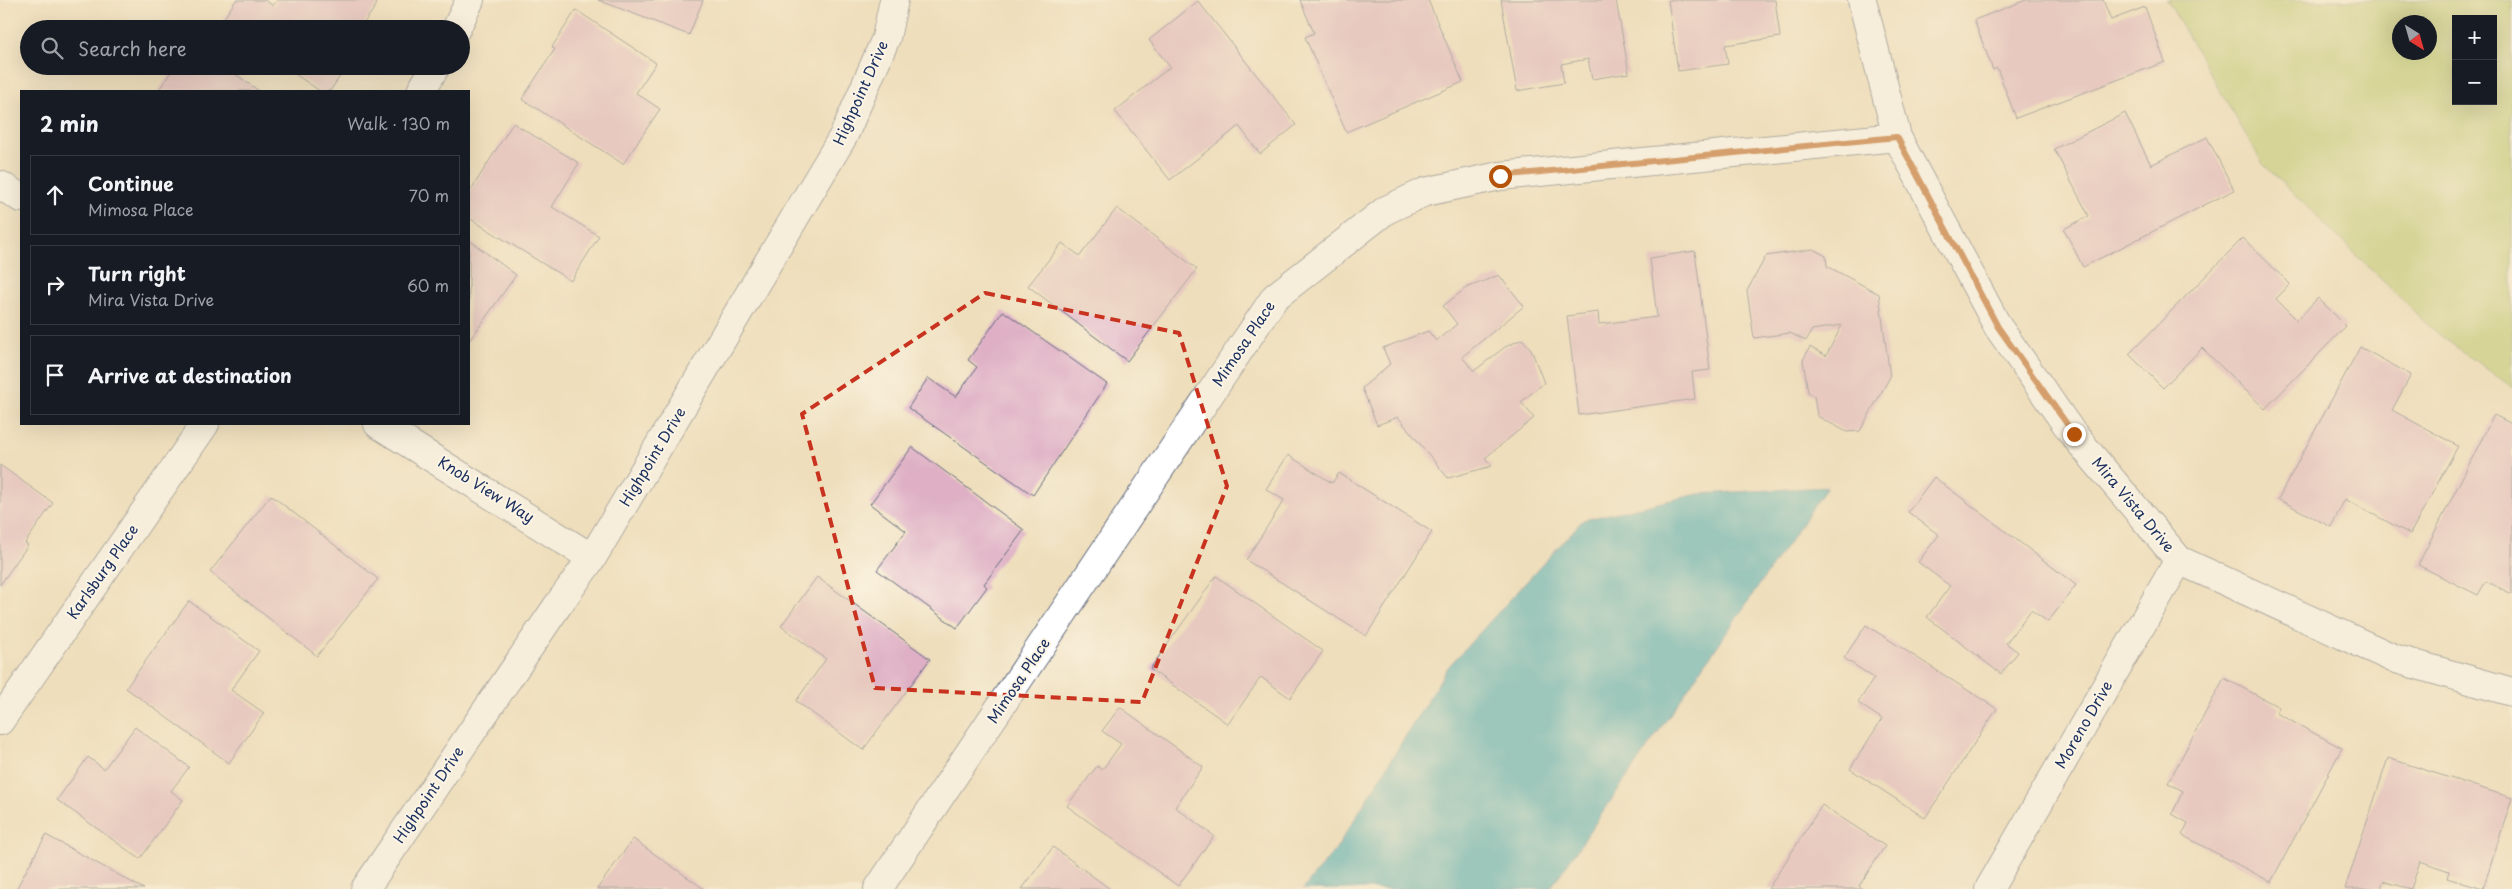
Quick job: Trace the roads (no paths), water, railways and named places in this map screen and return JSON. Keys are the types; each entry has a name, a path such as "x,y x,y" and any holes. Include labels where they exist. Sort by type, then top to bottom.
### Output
{"street":[{"path":"460,20 470,0"},
{"name":"Highpoint Drive","path":"365,889 592,558 844,135 886,38 894,0"},
{"name":"Mira Vista Drive","path":"1862,0 1897,137 1998,327 2074,434 2179,560 2392,658 2512,692"},
{"path":"421,90 430,75"},
{"name":"Mimosa Place","path":"878,889 1275,297 1386,210 1425,192 1500,176 1897,137"},
{"path":"0,185 20,197"},
{"name":"Karlsburg Place","path":"0,721 204,425"},
{"name":"Knob View Way","path":"380,425 592,558"},
{"name":"Moreno Drive","path":"1988,889 2179,560"}],"water":[{"path":"1827,487 1550,889 1303,889 1338,846 1448,667 1583,520 1698,494"}]}
